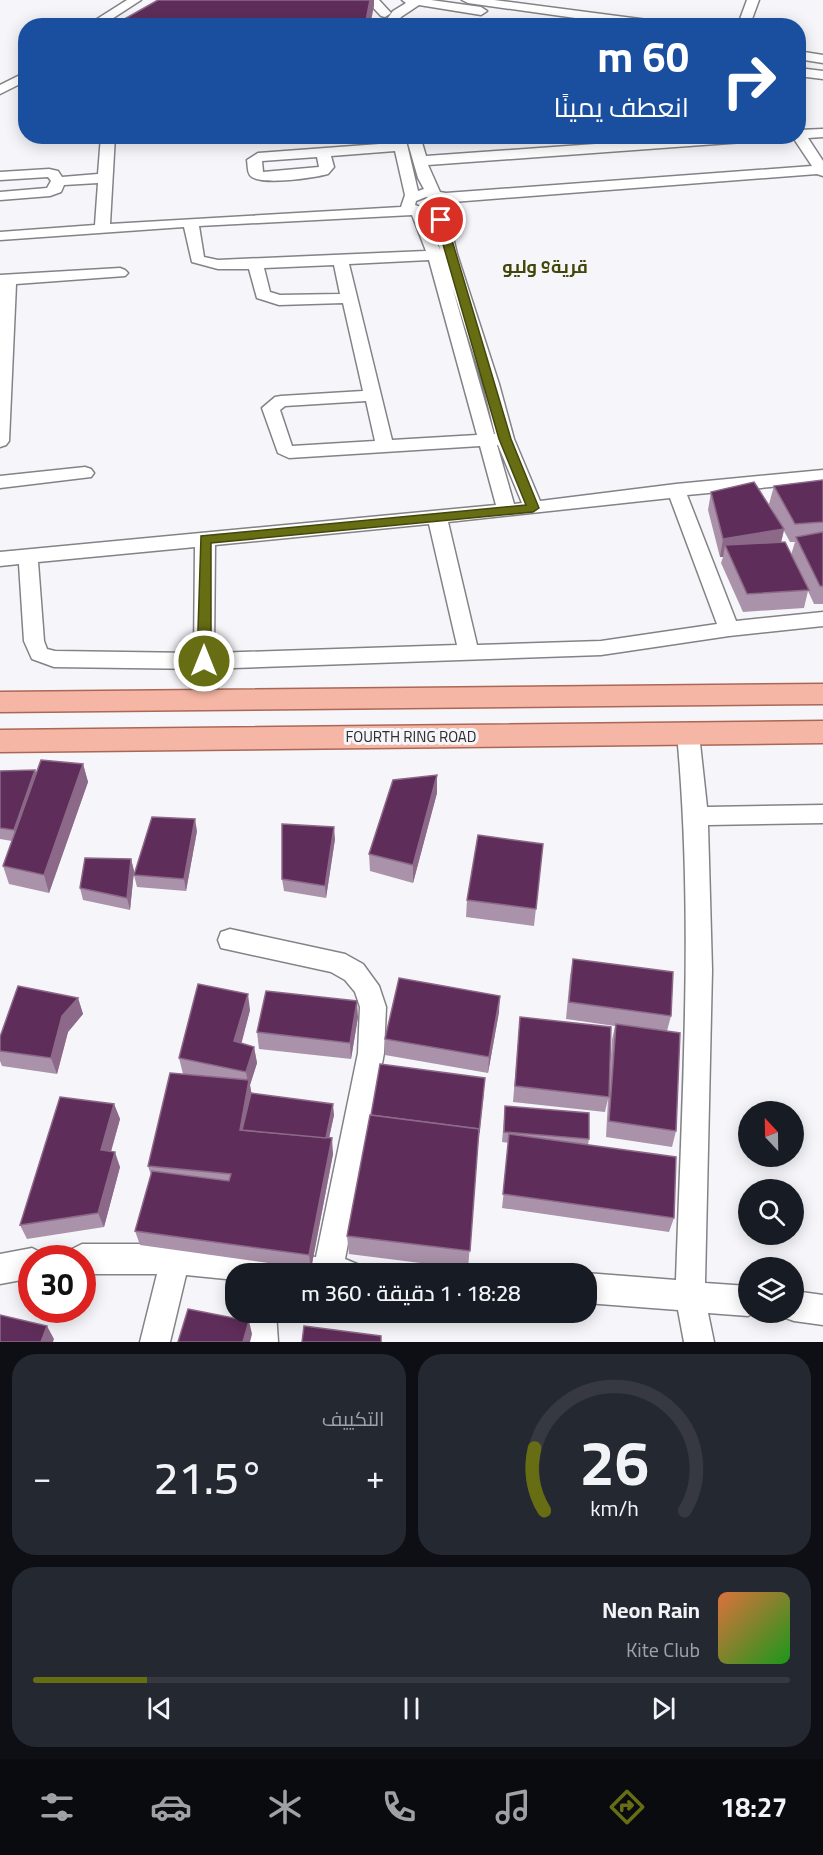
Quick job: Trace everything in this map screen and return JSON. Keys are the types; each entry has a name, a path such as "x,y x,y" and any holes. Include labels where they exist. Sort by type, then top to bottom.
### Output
{"main road":[{"path":"0,702 823,694"},
{"name":"FOURTH RING ROAD","path":"0,741 823,732"}],"street":[{"path":"105,18 135,0"},
{"path":"372,0 391,13 435,4"},
{"path":"390,18 395,0"},
{"path":"386,18 414,0 532,18"},
{"path":"468,0 603,18"},
{"path":"746,18 753,0"},
{"path":"806,45 823,48"},
{"path":"806,56 823,59"},
{"path":"0,76 18,66"},
{"path":"806,73 823,75"},
{"path":"0,90 18,80"},
{"path":"806,134 823,133"},
{"path":"103,223 107,144"},
{"path":"323,153 380,144"},
{"path":"400,144 413,204 442,254 491,384 505,439 533,508"},
{"path":"416,144 424,178 440,203 442,254 485,440 507,511"},
{"path":"421,161 659,144"},
{"path":"0,236 103,223 440,203 823,172 805,144"},
{"path":"0,176 49,173 56,176 58,181 56,189 50,192 0,196"},
{"path":"58,181 105,178"},
{"path":"0,225 191,222 413,204"},
{"path":"191,222 197,259 212,264 255,264 442,254"},
{"path":"339,260 385,446"},
{"path":"255,264 263,295 279,300 349,298"},
{"path":"0,441 4,280 120,273"},
{"path":"372,396 281,401 274,404 271,408 284,449 289,452 505,439"},
{"path":"0,482 85,473"},
{"path":"0,559 507,511 676,490 823,476"},
{"path":"676,490 729,629"},
{"path":"437,517 470,653"},
{"path":"204,661 205,539"},
{"path":"28,556 34,641 39,654 54,659 204,661 601,648 729,629 823,620"},
{"path":"688,734 696,816 699,970 690,1295 699,1342"},
{"path":"696,816 823,814"},
{"path":"230,940 336,962 354,972 366,986 373,1007 371,1053 339,1263"},
{"path":"96,1258 175,1259 225,1266"},
{"path":"155,1342 175,1259"},
{"path":"0,1269 18,1266"},
{"path":"597,1289 738,1300"},
{"path":"804,1307 823,1310"},
{"path":"262,1323 264,1342"}],"building":[{"path":"158,0 370,0 367,18 126,18"},
{"path":"823,480 823,522 795,524 774,486"},
{"path":"754,482 784,529 723,539 711,492"},
{"path":"823,532 823,586 820,586 796,537"},
{"path":"785,542 809,590 747,594 725,545"},
{"path":"41,760 83,764 44,875 3,866"},
{"path":"35,770 14,830 0,828 0,771"},
{"path":"437,775 413,865 369,854 393,780"},
{"path":"152,817 195,819 184,879 134,875"},
{"path":"282,824 334,827 325,886 282,879"},
{"path":"478,835 543,844 536,909 467,900"},
{"path":"85,858 131,859 127,898 80,888"},
{"path":"573,959 673,972 671,1016 569,1002"},
{"path":"399,978 500,996 489,1057 385,1039"},
{"path":"198,984 248,994 234,1041 254,1047 246,1072 179,1058"},
{"path":"18,986 78,998 62,1016 51,1058 0,1051 0,1037"},
{"path":"266,991 357,1001 350,1043 257,1032"},
{"path":"520,1017 611,1027 609,1097 515,1086"},
{"path":"616,1024 680,1033 676,1131 609,1121"},
{"path":"380,1064 485,1078 479,1133 479,1129 371,1115"},
{"path":"170,1073 249,1080 240,1130 332,1138 309,1255 135,1231 152,1171 229,1181 231,1174 148,1166"},
{"path":"251,1093 333,1104 326,1138 242,1130"},
{"path":"60,1097 114,1104 101,1150 115,1152 98,1213 20,1225"},
{"path":"505,1106 589,1113 589,1139 504,1132"},
{"path":"370,1115 479,1129 470,1251 347,1236"},
{"path":"509,1134 676,1157 674,1218 503,1194"},
{"path":"188,1309 225,1316 225,1323 248,1323 243,1342 178,1342"},
{"path":"0,1315 18,1319 18,1323 47,1326 41,1342 0,1342"},
{"path":"304,1326 381,1336 381,1342 302,1342"}],"district":[{"name":"قرية9 وليو","path":"545,266"}],"route":[{"path":"204,661 205,539 533,508 505,439 491,384 471,328 442,231 441,220"}]}
